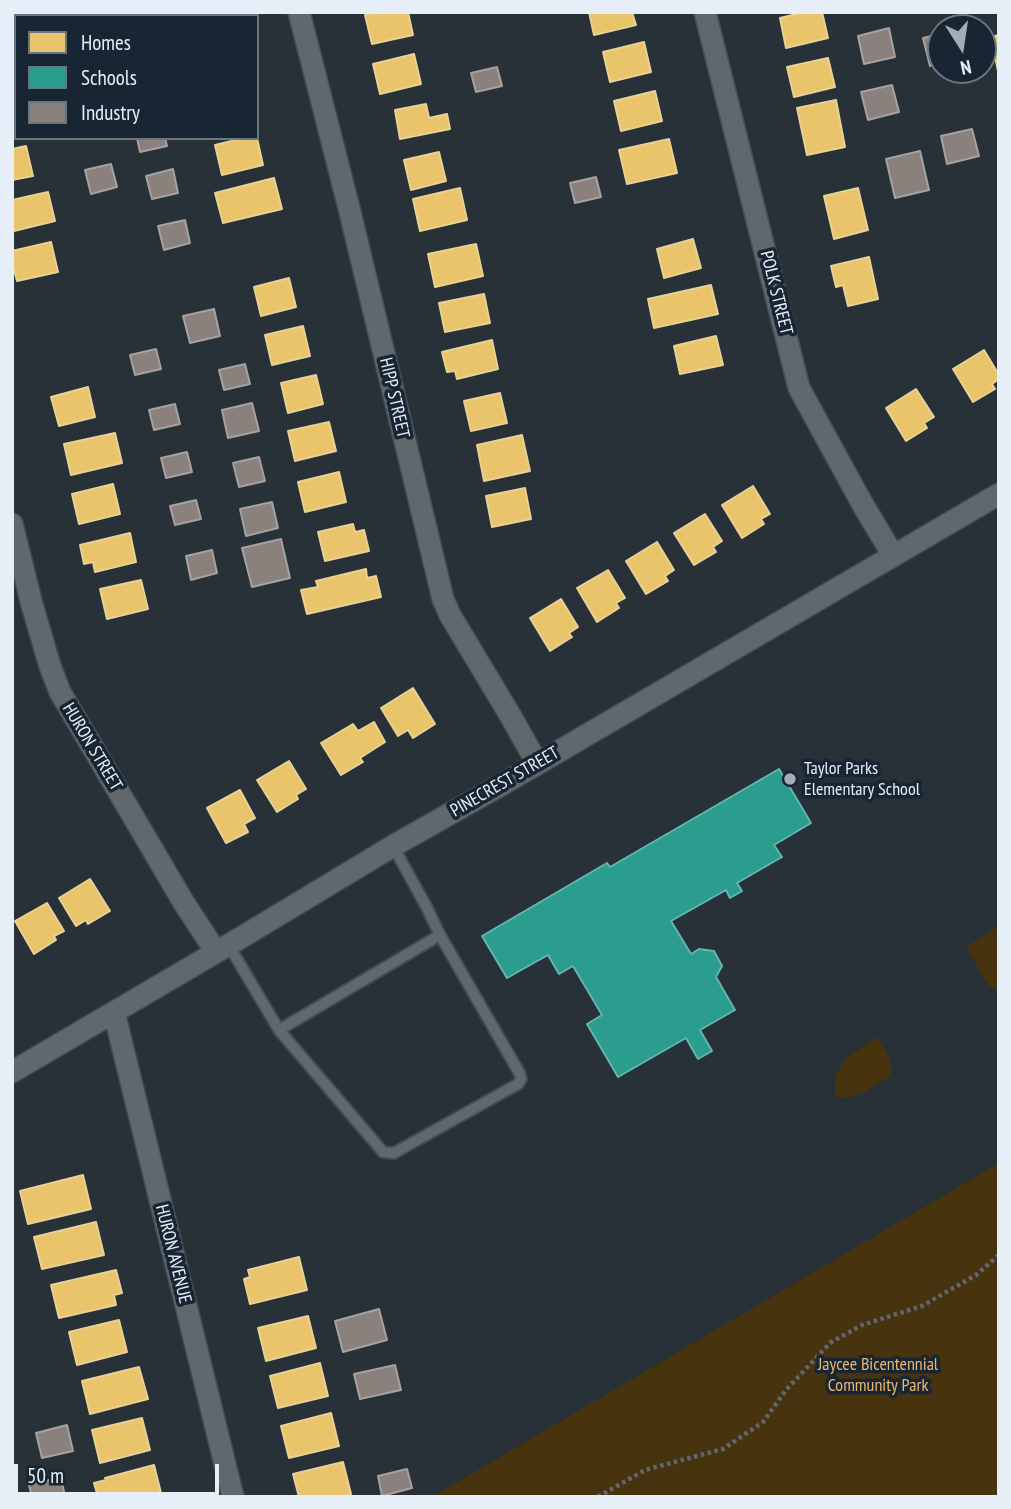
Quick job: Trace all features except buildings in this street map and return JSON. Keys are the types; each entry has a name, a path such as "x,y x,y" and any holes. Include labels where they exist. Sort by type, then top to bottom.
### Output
{"street":[{"name":"HIPP STREET","path":"299,12 443,599 537,763"},
{"name":"POLK STREET","path":"705,12 799,388 893,555"},
{"name":"PINECREST STREET","path":"12,1072 393,846 999,494"},
{"name":"HURON STREET","path":"12,524 22,607 60,692 184,903 222,948"},
{"name":"HURON AVENUE","path":"114,1012 233,1497"}],"lane":[{"path":"222,948 279,1030 383,1152 394,1153 518,1084 520,1074 440,935 393,846"},
{"path":"279,1030 440,935"}],"path":[{"path":"598,1497 645,1470 723,1449 763,1422 786,1390 830,1343 862,1325 922,1306 976,1275 999,1255"}],"green space":[{"path":"999,926 999,992 988,985 966,947"},
{"path":"876,1037 892,1066 890,1076 865,1092 846,1098 835,1097 835,1077 845,1059"},
{"name":"Jaycee Bicentennial Community Park","path":"999,1163 999,1497 432,1497"}],"place":[{"name":"Taylor Parks Elementary School","path":"790,779"}]}
